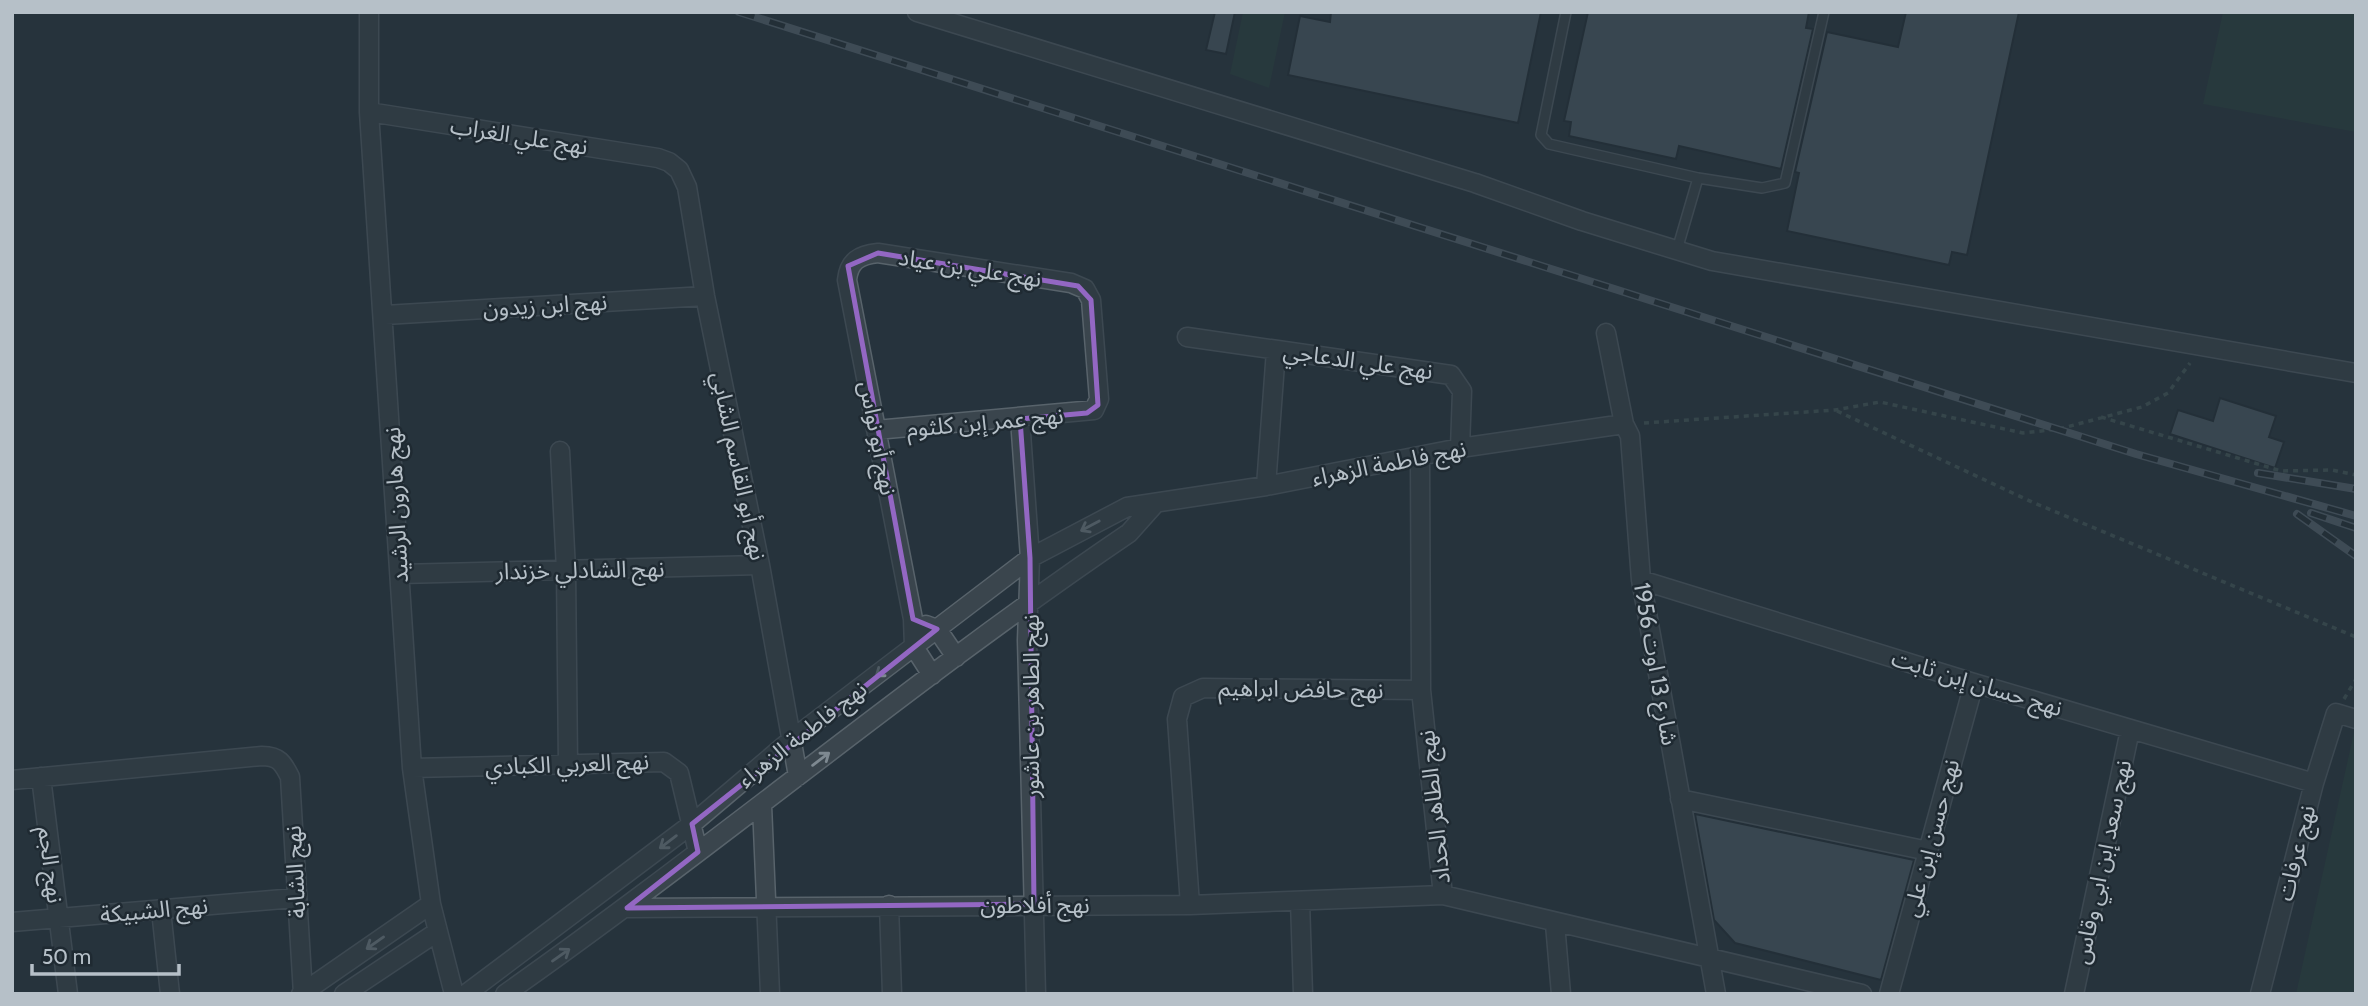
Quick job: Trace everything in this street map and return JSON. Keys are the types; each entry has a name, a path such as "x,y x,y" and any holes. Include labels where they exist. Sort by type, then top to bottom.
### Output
{"street":[{"name":"نهج هارون الرشيد","path":"369,12 369,112 385,315 412,768 431,904 454,994"},
{"path":"917,12 959,19 1475,183 1582,221 1746,269 2356,373"},
{"name":"نهج علي الغراب","path":"369,112 669,162"},
{"name":"نهج أبو القاسم الشابي","path":"669,162 679,170 687,187 705,296 760,565 798,776"},
{"name":"نهج علي بن عياد","path":"855,259 878,253 1071,283 1084,289 1091,300 1100,399 1094,410"},
{"name":"نهج أبو نواس","path":"855,259 848,266 847,280 913,619 914,647"},
{"name":"نهج ابن زيدون","path":"385,315 705,296"},
{"name":"شارع 13 اوت 1956","path":"1606,333 1624,424 1630,436 1641,580 1716,994"},
{"name":"نهج علي الدعاجي","path":"1187,337 1451,375 1462,391 1460,448"},
{"path":"1266,486 1276,350"},
{"name":"نهج عمر إبن كلثوم","path":"876,430 1020,419 1094,410"},
{"name":"نهج الطاهر بن عاشور","path":"1020,419 1030,558 1027,640 1036,994"},
{"name":"نهج فاطمة الزهراء","path":"466,994 692,824 791,740 1030,558 1111,514 1127,508 1266,486 1420,458 1460,448 1624,424"},
{"path":"560,451 566,570 568,764"},
{"name":"نهج الطاهر الحداد","path":"1420,458 1421,690 1443,895 1555,924 1709,956 1840,991 1862,994"},
{"name":"نهج فاطمة الزهراء","path":"505,994 628,908 956,657 1129,533 1154,505"},
{"name":"نهج الشادلي خزندار","path":"400,575 760,565"},
{"name":"نهج حسان إبن ثابت","path":"1641,580 1974,683 2314,783"},
{"path":"913,619 937,629 956,657"},
{"path":"914,647 932,676"},
{"name":"نهج حسن إبن علي","path":"1889,994 1974,683"},
{"name":"نهج حافض ابراهيم","path":"1191,905 1177,719 1183,697 1203,688 1421,690"},
{"name":"نهج عرفات","path":"2260,994 2314,783 2336,713 2356,719"},
{"name":"نهج سعد إبن ابي وقاس","path":"2074,994 2130,730"},
{"name":"نهج الشابة","path":"41,777 273,756 282,762 290,777 302,993"},
{"name":"نهج العربي الكبادي","path":"412,768 664,762 679,773 698,852"},
{"path":"12,780 41,777"},
{"name":"نهج الجم","path":"41,777 68,994"},
{"path":"1680,799 1928,851"},
{"path":"762,805 770,994"},
{"name":"نهج أفلاطون","path":"628,908 1191,905 1443,895"},
{"name":"نهج الشبيكة","path":"12,922 295,898"},
{"path":"1300,901 1303,994"},
{"path":"302,993 431,904"},
{"path":"889,905 892,994"},
{"path":"161,910 170,994"},
{"path":"1555,924 1561,994"},
{"path":"344,994 437,932"}],"lane":[{"path":"1566,12 1541,135 1558,148 1698,178 1762,188 1785,183 1824,12"},
{"path":"1677,250 1698,178"}],"path":[{"path":"1624,424 1835,411 1880,401 2024,433 2059,429 2142,407 2168,393 2202,346"},
{"path":"1835,411 2032,502 2356,637"},
{"path":"2099,417 2281,471 2332,470 2356,475"}],"highlighted area":[{"path":"878,253 1078,286 1091,300 1098,405 1087,413 1020,419 1030,558 1034,904 627,908 698,852 692,824 937,629 913,619 848,266"}],"green space":[{"path":"1243,12 1285,12 1269,88 1230,74"},
{"path":"2223,12 2356,12 2356,132 2203,104"},
{"path":"2356,723 2356,994 2296,994"}],"building":[{"path":"1215,12 1235,12 1226,54 1206,50"},
{"path":"1331,12 1541,12 1518,123 1288,75 1300,16 1330,22"},
{"path":"1588,12 1809,12 1806,28 1813,29 1781,169 1679,146 1676,159 1569,136 1571,122 1564,121"},
{"path":"1906,12 2019,12 1967,255 1952,252 1949,265 1787,231 1799,173 1795,172 1827,32 1898,47"},
{"path":"2220,398 2276,416 2269,437 2284,442 2275,468 2170,434 2178,410 2213,421"},
{"path":"1695,814 1914,860 1881,980 1735,943 1714,920"}],"railway":[{"path":"739,12 2136,454 2356,516"},
{"path":"2258,473 2356,489"},
{"path":"2311,513 2356,528"},
{"path":"2297,514 2356,556"}]}
